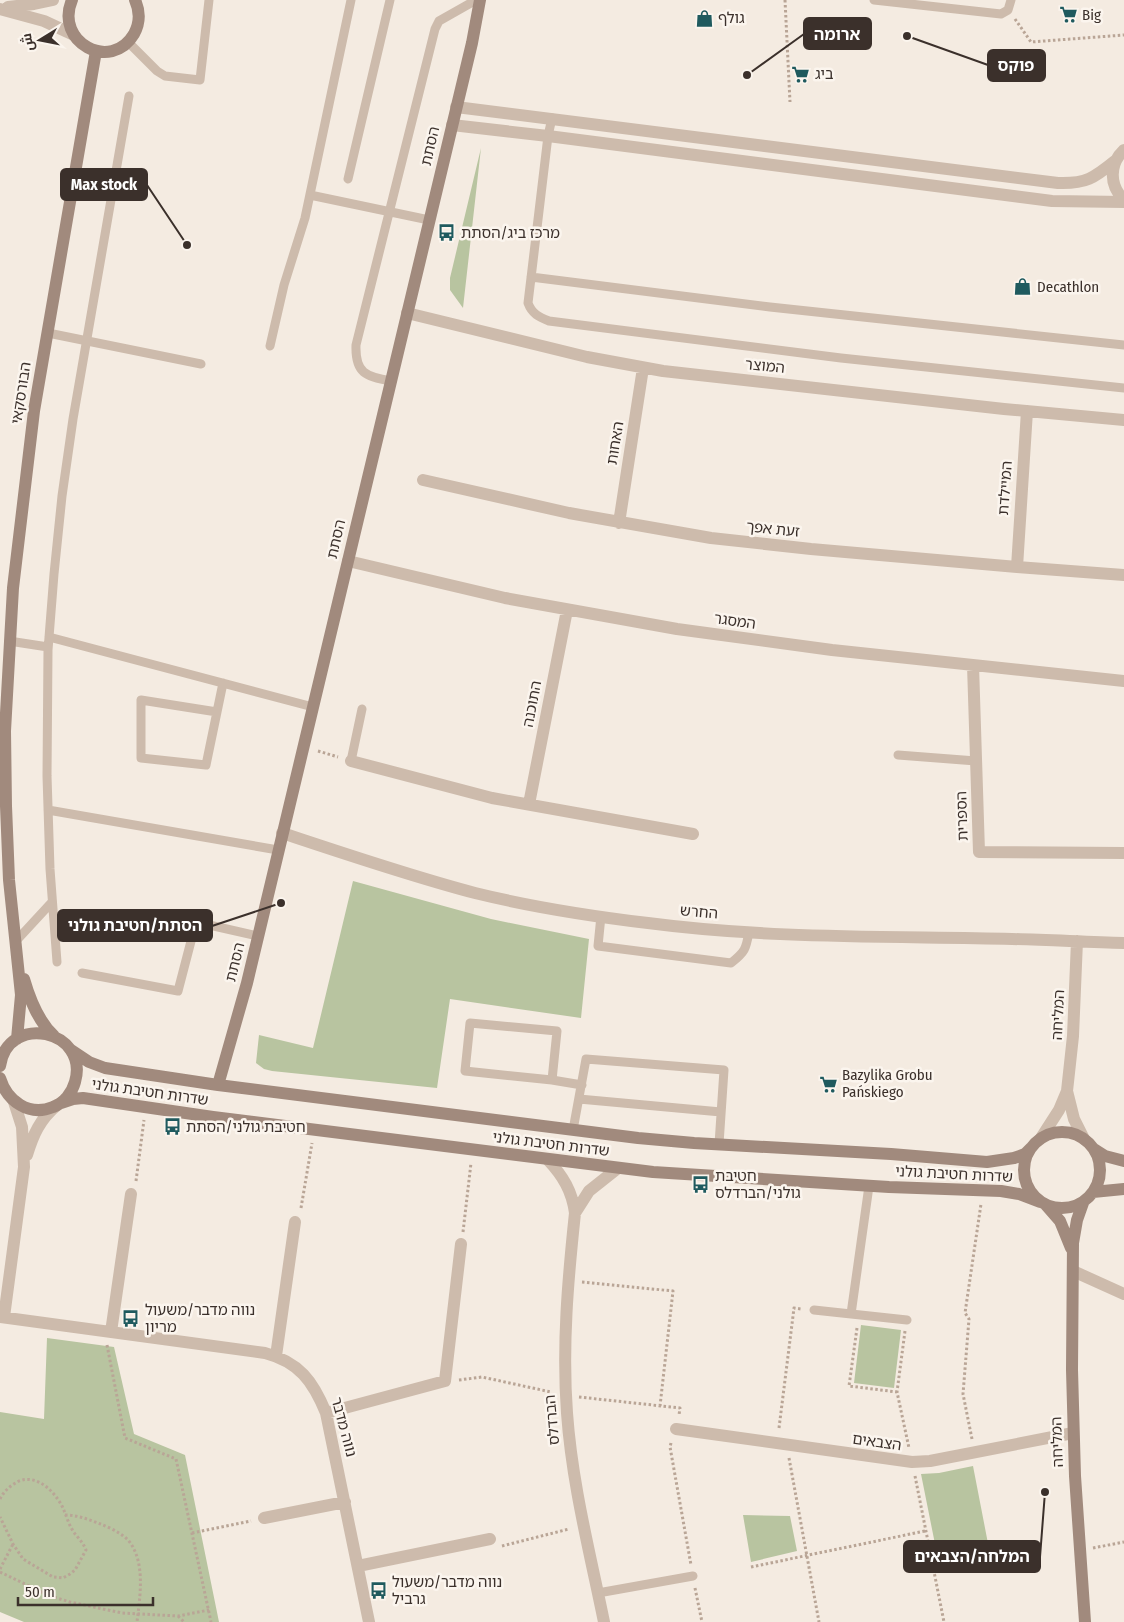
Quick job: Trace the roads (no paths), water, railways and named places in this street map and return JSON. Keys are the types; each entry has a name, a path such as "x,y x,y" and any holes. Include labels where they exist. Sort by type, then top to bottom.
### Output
{"street":[{"path":"0,8 53,0"},
{"path":"72,0 68,22 74,36"},
{"name":"הסתת","path":"218,1085 258,936 452,125 480,0"},
{"path":"0,8 44,21 74,36 83,45 96,51 110,51 128,42 136,31 139,17 137,1"},
{"name":"הבורסקאי","path":"9,1043 20,994 17,947 9,880 3,769 14,579 27,463 96,51"},
{"path":"456,107 1058,184 1074,183 1093,178 1115,161 1124,150"},
{"path":"452,125 1052,201 1124,201"},
{"path":"1115,161 1113,181 1124,201"},
{"name":"המוצר","path":"407,313 587,357 643,368 684,374 1124,420"},
{"name":"האחות","path":"619,523 643,368"},
{"name":"המיילדת","path":"1017,567 1027,411"},
{"name":"זעת אפך","path":"424,480 512,501 619,523 701,537 760,544 1124,575"},
{"name":"המסגר","path":"348,561 472,591 567,610 728,637 1124,681"},
{"name":"התוכנה","path":"529,804 567,610"},
{"name":"הספרית","path":"973,665 980,852 1124,853"},
{"path":"351,760 492,798 693,834"},
{"name":"החרש","path":"282,833 383,867 476,893 564,911 650,924 748,932 1124,943"},
{"name":"המליחה","path":"1041,1138 1059,1110 1067,1091 1073,1036 1077,941"},
{"name":"הבורסקאי","path":"17,947 23,976 32,1003 45,1028 54,1036"},
{"path":"0,1066 9,1043 31,1033 39,1032 54,1036"},
{"name":"שדרות חטיבת גולני","path":"54,1036 89,1062 105,1068 218,1085 573,1130 719,1144 892,1154 987,1162 1000,1162 1014,1158 1025,1154 1031,1148"},
{"path":"2,1317 24,1167 39,1124 49,1112 70,1094 76,1080 76,1065 71,1050"},
{"path":"0,1078 22,1126 24,1167"},
{"name":"המליחה","path":"1067,1091 1074,1118 1084,1139"},
{"name":"שדרות חטיבת גולני","path":"7,1095 22,1107 37,1110 73,1099 83,1098 314,1130 618,1168 692,1176 1001,1191 1019,1194 1043,1203"},
{"path":"1094,1149 1100,1171 1097,1186 1083,1203 1061,1209 1043,1203 1030,1191 1024,1177 1024,1162 1031,1148 1041,1138 1055,1132 1070,1133 1084,1139 1105,1156 1124,1161"},
{"name":"הברדלס","path":"548,1160 559,1171 569,1187 575,1213 568,1280 565,1342 566,1395 571,1452 604,1622"},
{"name":"הברדלס","path":"575,1213 589,1191 618,1168"},
{"path":"1093,1192 1124,1189"},
{"path":"108,1331 131,1194"},
{"name":"המליחה","path":"1043,1203 1060,1221 1066,1233 1070,1244 1073,1265"},
{"name":"המליחה","path":"1083,1203 1075,1232 1073,1265 1073,1433 1085,1622"},
{"path":"276,1356 295,1222"},
{"path":"326,1413 445,1381 461,1244"},
{"path":"1073,1265 1124,1294"},
{"name":"נווה מדבר","path":"2,1317 265,1353 286,1360 304,1374 312,1384 326,1413 369,1622"},
{"name":"הצבאים","path":"676,1429 912,1462 1073,1433"},
{"path":"264,1518 345,1502"},
{"path":"358,1566 490,1540"}],"lane":[{"path":"128,42 165,76 200,80 209,0"},
{"path":"270,346 284,285 306,218 351,0"},
{"path":"348,179 390,0"},
{"path":"390,381 371,377 360,368 356,356 356,345 434,29 439,21 476,0"},
{"path":"874,0 996,13 1006,13 1011,0"},
{"path":"57,962 48,810 48,648 62,496 73,419 129,96"},
{"path":"552,118 548,136 528,303 536,316 549,321 841,358 1124,388"},
{"path":"310,195 429,220"},
{"path":"531,277 780,308 1124,345"},
{"path":"48,333 201,364"},
{"path":"49,637 313,707"},
{"path":"9,641 48,648"},
{"path":"217,712 141,700 141,758 206,765 217,712 223,683"},
{"path":"351,760 362,709"},
{"path":"898,754 976,762"},
{"path":"48,810 278,850"},
{"path":"17,947 52,902"},
{"path":"601,916 598,946 730,963 741,956 746,948 748,932"},
{"path":"82,973 178,991 196,922 258,936"},
{"path":"552,1080 556,1031 470,1023 465,1072 552,1080 582,1085"},
{"path":"573,1130 586,1059 724,1070 719,1144"},
{"path":"579,1099 721,1112"},
{"path":"854,1315 869,1186"},
{"path":"814,1310 907,1320"},
{"path":"598,1593 693,1576"}],"place":[{"name":"Big","path":"1068,15"},
{"name":"גולף","path":"704,18"},
{"name":"פוקס","path":"907,36"},
{"name":"ביג","path":"801,74"},
{"name":"ארומה","path":"747,75"},
{"name":"מרכז ביג/הסתת","path":"447,233"},
{"name":"Max stock","path":"187,245"},
{"name":"Decathlon","path":"1023,287"},
{"name":"הסתת/חטיבת גולני","path":"281,903"},
{"name":"Bazylika Grobu Pańskiego","path":"828,1084"},
{"name":"חטיבת גולני/הסתת","path":"172,1127"},
{"name":"חטיבת גולני/הברדלס","path":"701,1185"},
{"name":"נווה מדבר/משעול מריון","path":"131,1319"},
{"name":"המלחה/הצבאים","path":"1045,1492"},
{"name":"נווה מדבר/משעול גרביל","path":"378,1591"}]}
